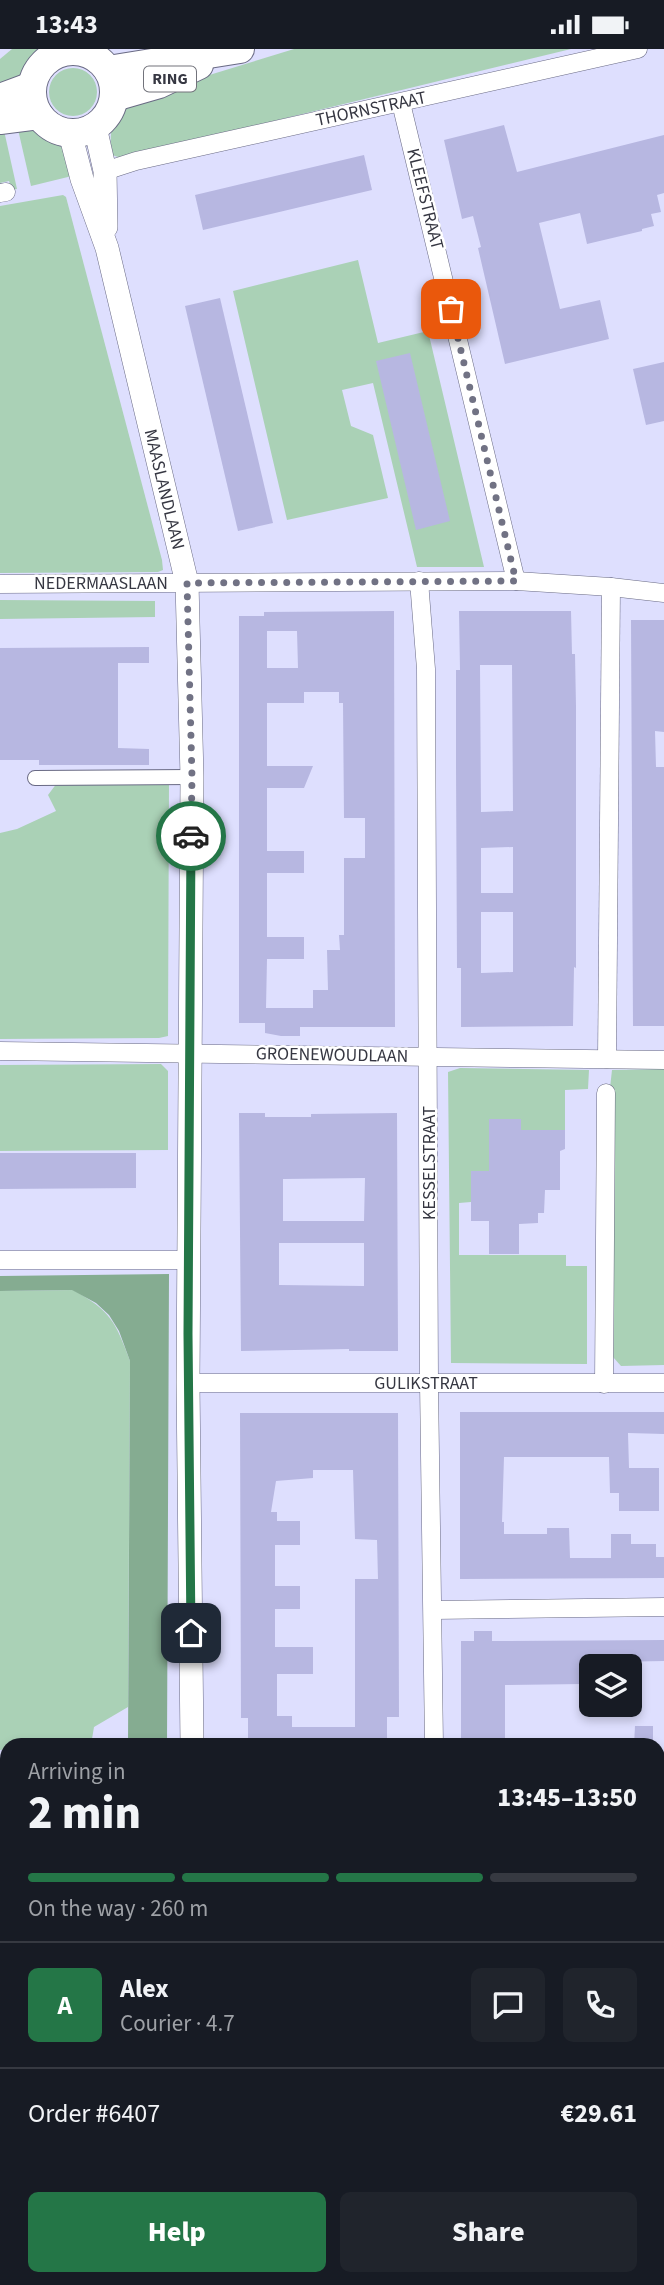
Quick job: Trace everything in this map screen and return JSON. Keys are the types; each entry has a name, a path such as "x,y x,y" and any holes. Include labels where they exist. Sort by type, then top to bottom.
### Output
{"main road":[{"path":"64,51 89,54 108,70 112,78 114,97 104,119 82,130 58,130 47,124 39,115 32,97 32,86 41,64 64,51"},
{"name":"RING","path":"108,70 232,51"},
{"name":"RING","path":"114,97 159,84 232,51"},
{"path":"0,98 32,86"},
{"path":"0,120 39,115"}],"street":[{"name":"THORNSTRAAT","path":"105,171 135,161 638,49"},
{"name":"KLEEFSTRAAT","path":"401,103 516,581"},
{"name":"MAASLANDLAAN","path":"82,130 105,171 107,248"},
{"name":"MAASLANDLAAN","path":"82,130 82,179 107,248 187,583 192,777 188,1260 192,1738"},
{"name":"KESSELSTRAAT","path":"419,581 426,669 429,1383 434,1738"},
{"name":"NEDERMAASLAAN","path":"0,584 516,581 664,593"},
{"path":"607,1059 611,587"},
{"path":"35,778 192,777"},
{"name":"GROENEWOUDLAAN","path":"0,1051 664,1060"},
{"path":"604,1384 606,1093"},
{"path":"0,1261 188,1260"},
{"name":"GULIKSTRAAT","path":"188,1383 664,1383"},
{"path":"433,1610 664,1607"}],"green space":[{"path":"12,49 37,49 23,73 0,89 0,59"},
{"path":"294,49 571,49 121,158 112,155 111,135 116,119 126,106 144,95"},
{"path":"73,68 90,75 97,92 90,109 73,116 56,109 49,92 56,75"},
{"path":"17,125 34,127 63,148 72,176 31,186"},
{"path":"3,126 17,189 12,190 9,181 0,183 0,127"},
{"path":"63,195 66,197 162,560 163,570 158,572 0,573 0,206"},
{"path":"358,260 378,343 428,331 484,567 417,567 373,383 342,390 351,426 373,435 388,498 287,520 233,291"},
{"path":"0,600 155,601 155,617 0,619"},
{"path":"169,781 168,1036 0,1039 0,833 17,829 56,811 48,795 57,783"},
{"path":"161,1064 168,1071 168,1150 0,1151 0,1065"},
{"path":"460,1068 589,1070 588,1089 565,1090 565,1130 521,1136 489,1119 489,1171 471,1171 471,1202 459,1203 459,1255 566,1255 566,1266 587,1266 587,1364 451,1363 448,1072"},
{"path":"664,1069 664,1365 621,1366 613,1357 612,1070"},
{"path":"169,1274 167,1738 128,1738 130,1361 119,1331 109,1315 96,1303 72,1290 0,1291 0,1276"},
{"path":"73,1290 96,1304 110,1318 130,1361 128,1707 94,1727 92,1738 0,1738 0,1291"}],"building":[{"path":"504,125 517,172 664,135 664,193 657,195 661,212 651,214 654,226 587,244 580,213 539,223 560,309 600,300 609,339 505,364 473,216 462,219 444,140"},
{"path":"364,155 372,190 203,230 195,195"},
{"path":"220,298 273,523 238,531 185,306"},
{"path":"410,353 450,521 416,530 376,361"},
{"path":"664,362 664,421 646,425 633,369"},
{"path":"394,611 395,1027 300,1027 300,1036 281,1036 265,1033 265,1023 239,1023 239,616 264,616 264,612","holes":["267,631 297,631 298,668 267,668","304,692 339,692 339,703 343,703 344,818 365,818 365,858 344,858 344,935 339,935 340,950 327,950 328,990 313,990 313,1008 266,1008 267,959 304,959 304,937 267,937 267,873 304,873 304,851 267,851 267,788 304,788 313,766 267,766 267,703 304,703"]},
{"path":"459,611 571,611 576,707 576,968 574,967 573,1026 461,1027 461,968 457,968 456,766 456,670 460,670","holes":["480,665 512,665 513,811 481,812","513,847 513,893 481,893 481,848","481,912 513,912 513,972 481,973"]},
{"path":"631,620 664,620 664,732 655,731 656,767 664,767 664,1026 633,1026"},
{"path":"149,647 149,663 118,663 118,748 149,749 149,765 39,765 39,760 0,760 0,648"},
{"path":"239,1113 265,1113 265,1117 311,1117 311,1114 397,1113 398,1351 241,1351","holes":["365,1178 364,1221 283,1221 283,1179","279,1243 364,1243 364,1286 279,1285"]},
{"path":"489,1119 521,1119 521,1130 565,1130 565,1149 560,1151 560,1190 545,1190 544,1213 538,1213 538,1223 519,1224 519,1254 489,1254 489,1221 471,1221 471,1171 489,1171"},
{"path":"0,1153 136,1153 136,1188 0,1189"},
{"path":"460,1412 664,1412 664,1434 628,1433 629,1468 659,1468 659,1511 619,1511 619,1493 610,1493 609,1457 504,1457 502,1522 504,1534 547,1534 547,1528 569,1528 570,1558 611,1558 611,1534 631,1534 631,1544 656,1544 656,1557 664,1557 664,1578 460,1579"},
{"path":"240,1413 398,1413 399,1717 387,1717 387,1738 248,1738 248,1718 241,1718","holes":["313,1470 353,1470 355,1539 377,1540 378,1579 355,1579 355,1727 292,1727 292,1716 277,1716 277,1674 313,1674 313,1647 275,1647 275,1609 300,1609 300,1586 275,1586 275,1545 300,1545 300,1521 277,1521 277,1512 271,1512 276,1481 313,1478"]},
{"path":"474,1631 492,1631 492,1641 664,1640 664,1661 642,1661 642,1654 579,1654 579,1684 505,1685 505,1738 461,1738 461,1641 474,1641"},
{"path":"635,1726 653,1726 653,1738 634,1738"}],"way so far":[{"path":"191,836 187,583 516,581 451,309"}],"route":[{"path":"191,836 188,1334 191,1633"}]}
